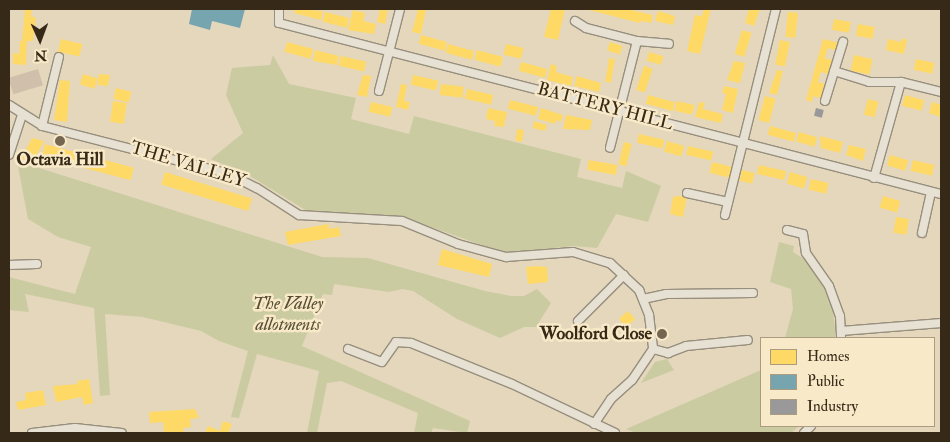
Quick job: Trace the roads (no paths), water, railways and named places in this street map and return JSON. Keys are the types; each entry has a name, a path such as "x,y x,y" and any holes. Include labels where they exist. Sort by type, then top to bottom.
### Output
{"street":[{"name":"BATTERY HILL","path":"280,9 279,23 941,194"},
{"path":"379,91 400,9"},
{"path":"725,216 776,9"},
{"path":"575,21 586,28 637,41 669,44"},
{"path":"610,148 637,41"},
{"path":"825,101 843,42"},
{"path":"42,126 59,57"},
{"path":"834,71 869,82 902,82 941,92"},
{"path":"874,178 902,82"},
{"name":"THE VALLEY","path":"9,105 42,126 230,174 257,188 299,216 402,221 458,244 506,258 573,252 610,263 639,290 643,299 653,349"},
{"path":"9,155 22,115"},
{"path":"922,233 931,192"},
{"path":"687,193 728,202"},
{"path":"787,230 803,234 806,254 812,260 836,300 841,335 941,323"},
{"path":"9,264 37,264"},
{"path":"578,321 624,275"},
{"path":"643,299 666,294 753,293"},
{"path":"594,424 611,399 635,375 653,349 668,353 686,346 748,340"},
{"path":"348,349 382,362 396,342 411,343 512,384 615,433"},
{"path":"32,433 75,428 122,433"}],"place":[{"name":"Octavia Hill","path":"60,141"},
{"name":"Woolford Close","path":"662,334"}],"park label":[{"name":"The Valley allotments","path":"288,315"}]}
